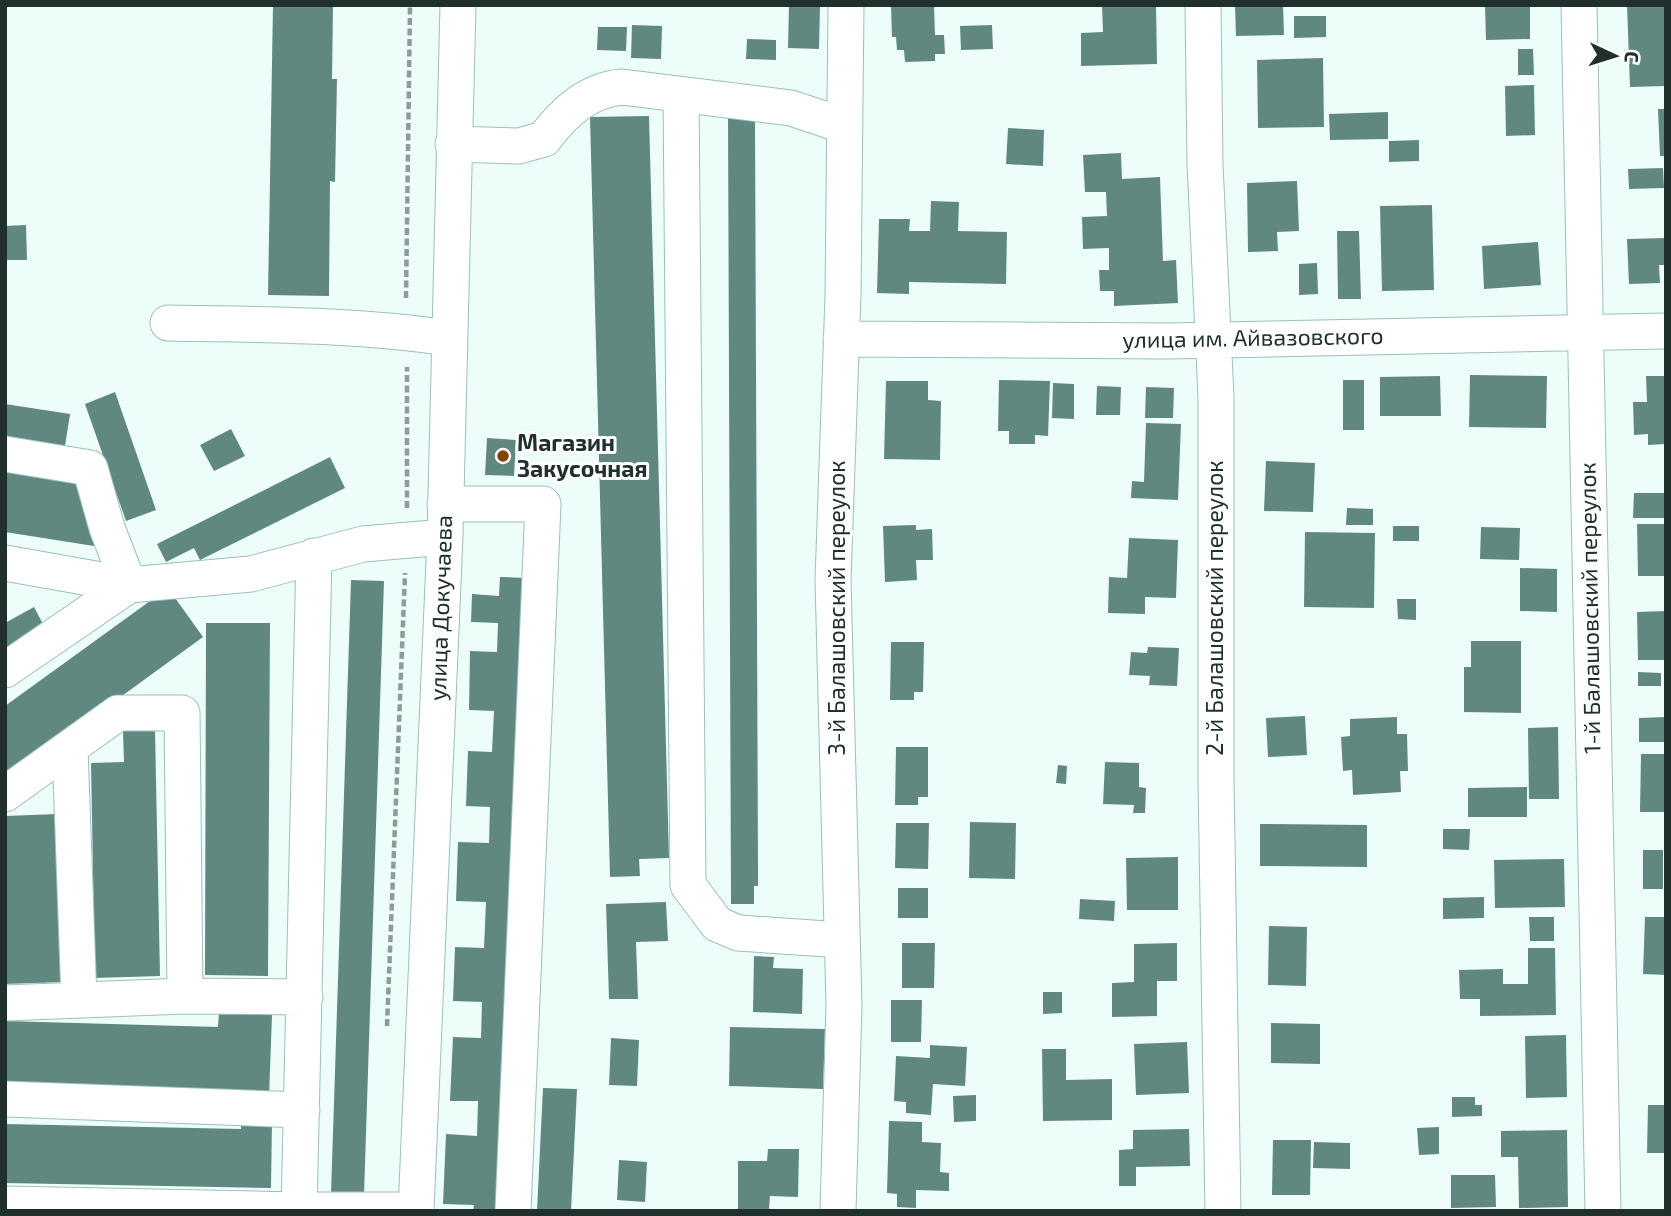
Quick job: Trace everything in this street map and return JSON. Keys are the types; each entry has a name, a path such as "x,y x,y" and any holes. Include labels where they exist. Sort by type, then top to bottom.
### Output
{"street":[{"name":"улица Докучаева","path":"416,1211 445,521 458,5"},
{"name":"3-й Балашовский переулок","path":"838,1211 844,1005 832,580 841,339 846,5"},
{"name":"2-й Балашовский переулок","path":"1203,5 1205,164 1216,397 1216,779 1223,1211"},
{"name":"1-й Балашовский переулок","path":"1578,5 1603,1211"},
{"path":"453,144 519,146 544,139 557,121 573,107 604,89 622,87 791,108 845,126"},
{"path":"681,95 688,885 717,924 738,933 842,940"},
{"path":"169,323 327,326 405,331 448,338"},
{"name":"улица им. Айвазовского","path":"841,339 1213,340 1666,331"},
{"path":"5,454 90,468 107,528 130,585"},
{"path":"5,563 130,585 251,574 363,544 407,539 445,521 543,504 513,1211"},
{"path":"299,1211 314,556"},
{"path":"5,670 130,585"},
{"path":"5,794 118,713 182,713 185,996"},
{"path":"70,748 79,1000"},
{"path":"5,1003 185,996 305,997"},
{"path":"5,1099 302,1110"},
{"path":"5,1204 416,1211"}],"path":[{"path":"387,1033 407,539 408,380 405,331 410,5"}],"building":[{"path":"273,5 333,5 332,79 337,79 335,182 330,181 329,296 268,295"},
{"path":"789,5 820,5 819,49 788,48"},
{"path":"891,5 934,5 935,35 944,35 945,54 935,54 935,61 905,62 904,50 897,50 896,37 892,37"},
{"path":"1102,5 1156,5 1157,64 1081,66 1081,33 1103,32"},
{"path":"1235,5 1283,5 1284,35 1236,36"},
{"path":"1485,5 1530,5 1530,39 1486,40"},
{"path":"1627,5 1666,5 1666,86 1630,87"},
{"path":"1294,16 1326,16 1326,37 1294,38"},
{"path":"632,25 662,26 661,59 631,58"},
{"path":"992,25 993,49 961,50 960,26"},
{"path":"598,27 627,27 626,51 597,50"},
{"path":"747,39 776,40 776,60 746,59"},
{"path":"1518,49 1533,49 1534,75 1518,75"},
{"path":"1323,58 1324,127 1258,128 1257,60"},
{"path":"1534,85 1535,135 1506,136 1505,86"},
{"path":"1658,109 1666,109 1666,156 1660,156"},
{"path":"1388,112 1388,139 1330,140 1329,114"},
{"path":"649,116 669,858 639,859 640,876 610,877 590,117"},
{"path":"728,116 755,116 758,886 754,886 754,904 731,904"},
{"path":"1008,128 1044,130 1043,166 1006,164"},
{"path":"1419,140 1419,161 1389,162 1389,141"},
{"path":"1121,153 1122,179 1160,177 1163,261 1176,260 1178,303 1114,306 1114,291 1100,291 1099,270 1109,270 1109,248 1083,249 1082,217 1107,216 1106,192 1085,192 1083,155"},
{"path":"1663,168 1664,188 1629,189 1628,169"},
{"path":"1297,181 1299,231 1277,232 1278,251 1248,252 1247,183"},
{"path":"931,201 959,202 958,231 1007,232 1006,284 909,282 909,294 877,293 879,219 910,219 909,231 930,231"},
{"path":"1432,205 1434,290 1382,291 1380,206"},
{"path":"26,225 27,260 5,260 5,226"},
{"path":"1337,231 1359,231 1361,299 1338,299"},
{"path":"1666,238 1666,265 1659,265 1660,283 1629,284 1627,239"},
{"path":"1538,242 1541,285 1484,289 1482,246"},
{"path":"1317,263 1318,294 1299,295 1299,264"},
{"path":"1470,375 1547,376 1546,428 1469,427"},
{"path":"1440,376 1441,416 1380,416 1380,377"},
{"path":"1646,376 1666,376 1666,444 1648,445 1648,434 1634,435 1633,402 1647,402"},
{"path":"999,380 1050,381 1048,436 1035,435 1035,444 1009,444 1009,431 998,431"},
{"path":"1343,380 1364,380 1364,430 1343,430"},
{"path":"886,381 928,381 928,400 941,401 940,460 884,459"},
{"path":"1053,383 1074,384 1074,419 1052,418"},
{"path":"1097,386 1121,387 1120,415 1096,415"},
{"path":"1146,387 1174,388 1173,418 1145,418"},
{"path":"115,392 156,510 126,521 85,404"},
{"path":"5,404 70,414 65,446 5,436"},
{"path":"1146,423 1181,424 1178,500 1131,498 1132,481 1144,482"},
{"path":"231,429 245,456 214,471 200,445"},
{"path":"487,438 516,440 514,476 485,475"},
{"path":"330,457 345,488 200,560 194,548 166,562 157,544"},
{"path":"1266,461 1315,463 1313,512 1264,511"},
{"path":"5,468 91,482 86,517 99,519 94,546 5,532"},
{"path":"1634,493 1666,493 1666,518 1633,518"},
{"path":"1347,508 1373,509 1373,525 1346,525"},
{"path":"1637,524 1666,524 1666,576 1638,576"},
{"path":"916,525 916,530 932,529 933,560 916,560 917,580 885,582 883,526"},
{"path":"1393,526 1419,526 1419,541 1393,541"},
{"path":"1481,527 1520,528 1519,560 1480,559"},
{"path":"1305,532 1375,533 1374,608 1304,607"},
{"path":"1129,538 1178,540 1176,598 1145,597 1145,614 1108,613 1109,577 1127,578"},
{"path":"1520,568 1557,569 1557,612 1520,611"},
{"path":"500,577 528,578 501,1211 473,1211 474,1205 443,1204 446,1134 477,1136 478,1101 450,1101 453,1037 481,1038 482,1002 453,1001 455,947 484,948 486,902 456,901 458,842 489,843 490,807 466,806 468,751 492,752 494,711 469,710 470,651 497,652 498,623 471,622 472,594 499,596"},
{"path":"351,580 384,581 364,1195 331,1194"},
{"path":"168,588 203,637 5,781 5,706"},
{"path":"1397,599 1416,599 1416,620 1398,619"},
{"path":"34,607 44,626 16,641 19,647 5,655 5,623"},
{"path":"1666,611 1666,660 1638,660 1637,612"},
{"path":"206,623 270,623 268,976 205,975"},
{"path":"1471,641 1521,641 1521,713 1464,712 1464,667 1471,667"},
{"path":"891,642 924,642 923,692 914,692 914,700 890,700"},
{"path":"1148,647 1179,648 1177,686 1149,685 1150,676 1129,675 1131,652 1147,653"},
{"path":"1638,672 1661,673 1661,686 1638,686"},
{"path":"1305,716 1307,755 1268,757 1266,718"},
{"path":"1397,717 1397,734 1407,734 1408,771 1400,771 1401,792 1353,795 1352,770 1343,771 1341,737 1350,736 1350,719"},
{"path":"1666,717 1666,742 1639,742 1639,718"},
{"path":"1558,727 1559,799 1529,799 1528,728"},
{"path":"155,730 160,976 95,978 91,763 124,762 123,731"},
{"path":"896,747 928,747 928,797 918,797 918,805 895,805"},
{"path":"1641,754 1666,754 1666,812 1640,812"},
{"path":"1105,762 1139,763 1139,787 1146,788 1145,813 1133,813 1134,805 1103,804"},
{"path":"1058,765 1067,766 1066,784 1056,783"},
{"path":"1527,787 1527,817 1468,817 1468,788"},
{"path":"57,814 64,982 5,984 5,816"},
{"path":"970,822 1016,823 1015,879 969,878"},
{"path":"896,823 929,823 928,869 895,868"},
{"path":"1260,824 1367,825 1367,867 1260,866"},
{"path":"1443,829 1470,829 1469,850 1443,849"},
{"path":"1643,850 1663,850 1663,889 1643,889"},
{"path":"1178,857 1178,910 1127,910 1126,858"},
{"path":"1564,859 1565,907 1495,908 1494,860"},
{"path":"898,888 928,888 928,918 898,918"},
{"path":"1484,897 1484,918 1443,919 1443,898"},
{"path":"1080,899 1115,901 1114,921 1079,919"},
{"path":"666,902 668,941 636,942 638,999 609,999 606,904"},
{"path":"1529,917 1554,917 1554,941 1530,941"},
{"path":"1645,917 1666,917 1666,975 1643,974"},
{"path":"1269,926 1307,927 1306,986 1268,985"},
{"path":"902,943 935,943 934,988 902,988"},
{"path":"1177,943 1177,981 1157,981 1157,1016 1112,1017 1112,983 1134,982 1134,944"},
{"path":"1528,948 1555,948 1556,1015 1480,1016 1480,999 1460,999 1459,970 1503,969 1503,984 1528,984"},
{"path":"754,956 774,957 773,968 803,969 802,1014 753,1012"},
{"path":"1043,992 1062,992 1062,1013 1043,1014"},
{"path":"891,1000 922,1000 921,1042 891,1042"},
{"path":"219,1013 272,1015 269,1098 5,1090 5,1021 218,1027"},
{"path":"1271,1023 1320,1024 1320,1064 1271,1063"},
{"path":"730,1027 825,1029 823,1089 729,1086"},
{"path":"1566,1035 1567,1097 1526,1098 1525,1036"},
{"path":"611,1038 639,1040 637,1086 609,1085"},
{"path":"1187,1042 1189,1093 1136,1095 1134,1044"},
{"path":"930,1045 967,1047 965,1086 933,1084 931,1115 906,1113 906,1102 894,1101 896,1056 930,1058"},
{"path":"1042,1049 1066,1049 1066,1080 1112,1079 1112,1120 1043,1121"},
{"path":"543,1088 577,1089 571,1211 537,1211"},
{"path":"976,1095 976,1121 954,1122 953,1096"},
{"path":"1452,1097 1475,1097 1475,1105 1482,1105 1482,1116 1452,1117"},
{"path":"1648,1105 1666,1105 1666,1153 1647,1153"},
{"path":"241,1120 272,1120 271,1188 5,1183 5,1124 241,1129"},
{"path":"889,1121 922,1122 922,1142 941,1143 940,1172 949,1173 949,1191 916,1190 916,1208 897,1207 897,1194 887,1193"},
{"path":"1439,1127 1439,1154 1419,1155 1417,1128"},
{"path":"1189,1129 1190,1166 1136,1167 1136,1186 1119,1186 1119,1150 1133,1149 1133,1130"},
{"path":"1567,1130 1568,1207 1519,1208 1518,1157 1501,1157 1501,1131"},
{"path":"1273,1140 1311,1140 1310,1195 1272,1195"},
{"path":"1314,1142 1350,1143 1350,1169 1313,1168"},
{"path":"768,1149 799,1149 798,1197 770,1196 769,1210 738,1210 738,1161 767,1161"},
{"path":"619,1160 647,1162 645,1202 617,1200"},
{"path":"1451,1175 1495,1175 1496,1207 1451,1208"}],"place":[{"name":"Магазин Закусочная","path":"503,456"}]}
